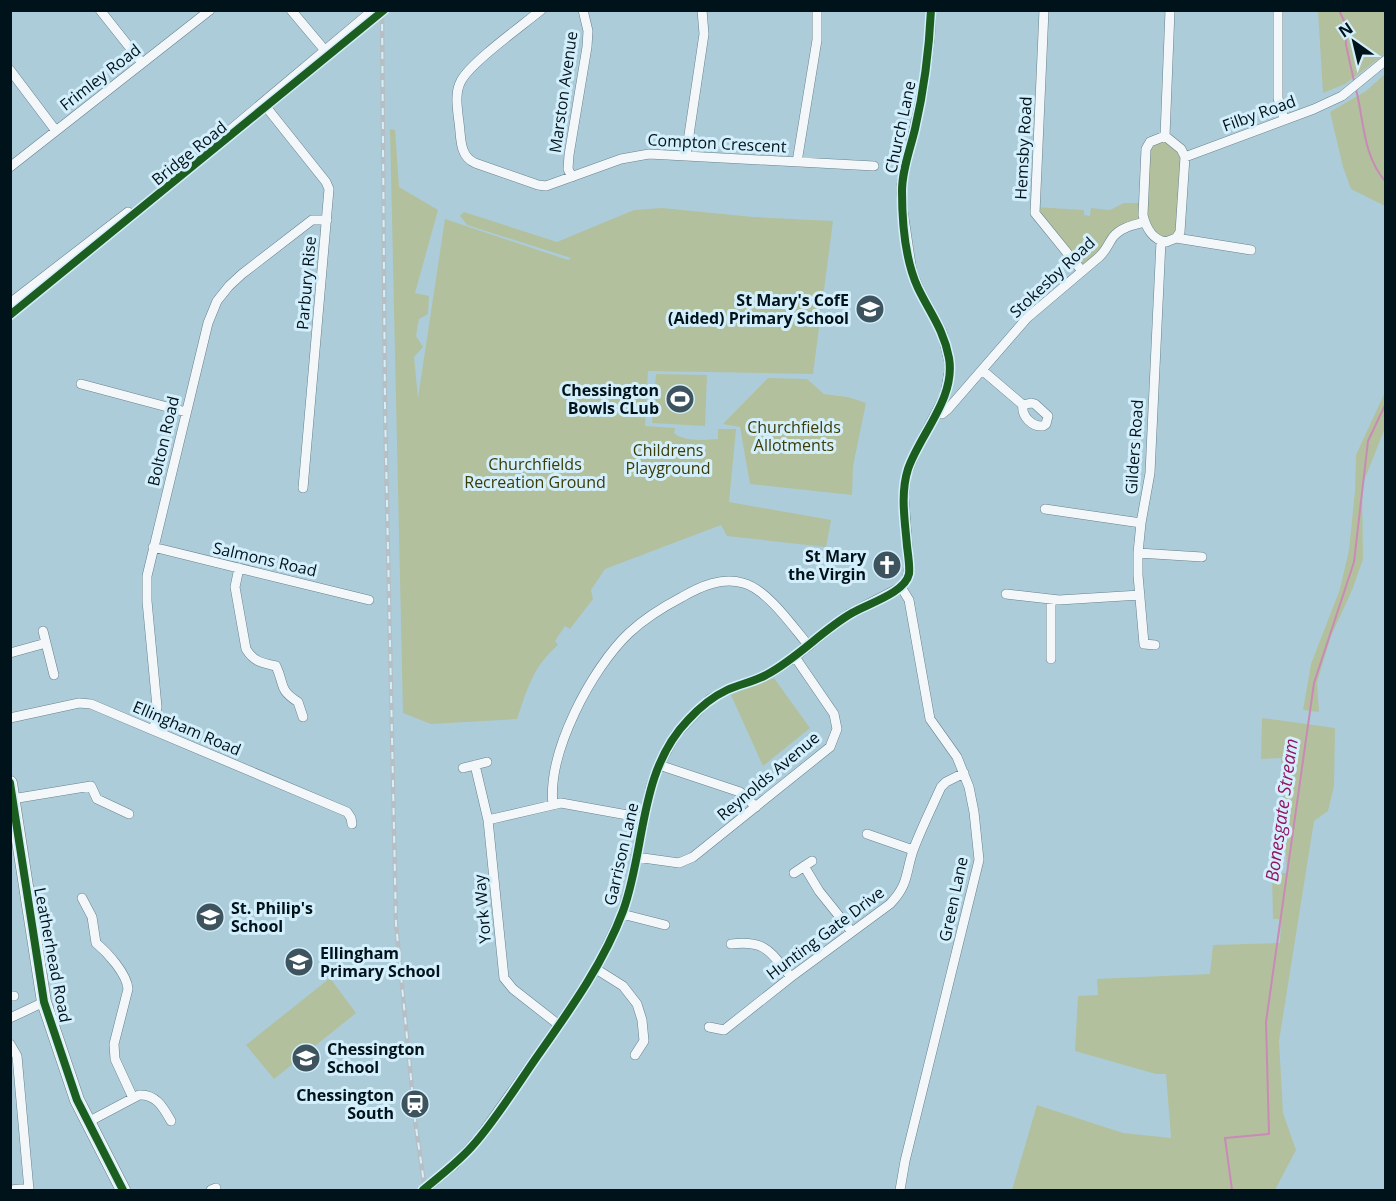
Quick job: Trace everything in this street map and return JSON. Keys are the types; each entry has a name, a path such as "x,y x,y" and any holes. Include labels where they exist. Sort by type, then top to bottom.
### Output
{"highway":[{"name":"Leatherhead Road","path":"10,783 15,845 44,1002 69,1079 87,1122 123,1191"}],"street":[{"path":"100,10 142,63"},
{"name":"Frimley Road","path":"10,167 210,10"},
{"path":"291,10 327,54"},
{"name":"Bridge Road","path":"327,54 373,10"},
{"name":"Bridge Road","path":"10,315 327,54 384,10"},
{"name":"Compton Crescent","path":"541,10 471,68 460,81 457,95 461,143 463,152 471,161 546,186 638,155 686,155 874,166"},
{"name":"Marston Avenue","path":"572,177 568,169 569,155 588,31 584,10"},
{"path":"686,155 704,34 702,10"},
{"path":"797,162 817,40 817,10"},
{"name":"Church Lane","path":"901,587 909,573 904,503 906,475 945,395 950,378 950,360 942,332 912,272 901,187 923,90 931,10"},
{"name":"Hemsby Road","path":"1044,10 1035,213 1082,271"},
{"path":"1165,136 1170,10"},
{"path":"1278,10 1278,98 1284,120"},
{"name":"Filby Road","path":"1185,157 1314,109 1342,96 1386,60"},
{"path":"10,70 56,131"},
{"name":"Bridge Road","path":"10,303 265,105"},
{"name":"Parbury Rise","path":"265,105 328,186 329,192 303,488"},
{"path":"1165,136 1181,149 1185,157 1180,232 1176,238 1167,242 1154,236 1143,215 1146,149 1150,142 1165,136"},
{"name":"Bolton Road","path":"154,730 157,707 147,584 153,547 208,322 222,293 242,274 314,219 327,220"},
{"name":"Stokesby Road","path":"936,412 942,414 1027,318 1106,250 1116,233 1124,228 1145,222"},
{"path":"1176,238 1251,250"},
{"name":"Gilders Road","path":"1144,644 1138,553 1150,473 1161,241"},
{"path":"982,370 1023,405"},
{"path":"950,378 969,385"},
{"path":"81,384 186,412"},
{"path":"1045,509 1141,523"},
{"name":"Salmons Road","path":"153,547 369,600"},
{"path":"1138,553 1196,560"},
{"path":"239,568 235,587 246,649 261,663 276,666 281,686 290,697 298,702 303,717"},
{"path":"553,805 551,793 553,778 562,744 594,675 629,633 655,612 694,590 713,583 732,581 745,583 757,589 809,646"},
{"name":"Garrison Lane","path":"423,1191 454,1165 479,1138 596,969 622,914 651,786 659,765 676,734 710,699 725,690 763,677 795,657 849,614 901,587"},
{"name":"Green Lane","path":"900,1191 905,1161 979,860 974,812 964,773 957,757 930,719 909,600 901,587"},
{"path":"1006,594 1051,600 1140,595"},
{"path":"1051,600 1056,647 1051,659"},
{"path":"43,631 54,675"},
{"path":"10,653 46,643"},
{"path":"1134,645 1155,645"},
{"name":"Reynolds Avenue","path":"636,857 679,863 693,857 830,747 837,729 834,714 795,657"},
{"name":"Ellingham Road","path":"10,718 85,702 347,812 352,824"},
{"path":"463,768 487,762"},
{"name":"York Way","path":"475,765 488,820 504,978 513,989 559,1025"},
{"path":"659,765 740,792 756,807"},
{"name":"Hunting Gate Drive","path":"709,1027 724,1030 890,904 901,892 908,875 913,850 941,787 964,773"},
{"path":"12,799 91,786 97,799 129,814"},
{"path":"488,820 561,803 644,818"},
{"path":"867,834 913,850"},
{"path":"794,873 808,863 819,891 852,932"},
{"path":"82,898 92,917 96,943 110,955 115,966 128,981 114,1044 115,1059 133,1098"},
{"path":"622,914 665,925"},
{"path":"731,944 749,942 757,944 769,951 791,977"},
{"path":"596,969 623,986 637,1004 642,1020 644,1041 635,1055"},
{"path":"10,1018 44,1002"},
{"path":"10,1044 17,1056 29,1189 11,1191"},
{"path":"87,1122 139,1095 151,1096 163,1106 171,1121"}],"green space":[{"path":"1318,11 1385,11 1385,54 1345,84 1323,93"},
{"path":"1385,74 1385,206 1351,189 1343,167 1330,112 1366,91"},
{"name":"Churchfields Recreation Ground","path":"390,129 395,130 399,187 438,210 415,293 429,296 428,314 419,319 416,336 423,347 414,357 418,398 445,219 568,260 571,258 467,225 460,216 464,212 557,242 634,210 662,208 753,217 833,221 813,374 648,371 645,426 675,428 674,433 678,436 695,440 718,439 718,429 736,429 729,502 831,520 826,547 727,536 721,525 605,569 591,590 593,599 570,629 565,626 555,641 558,645 537,670 517,719 431,724 403,713"},
{"path":"1158,137 1181,149 1180,232 1166,242 1145,222 1124,228 1082,271 1035,207 1084,210 1084,215 1090,216 1091,208 1110,210 1124,203 1143,203 1146,149"},
{"name":"Chessington Bowls CLub","path":"656,374 707,375 705,426 652,423"},
{"name":"Churchfields Allotments","path":"768,378 807,379 824,394 848,397 866,403 853,466 852,495 750,484 740,427 723,424"},
{"path":"1385,392 1385,428 1362,486 1363,559 1353,588 1331,636 1317,682 1319,712 1303,710 1311,664 1340,589 1349,550 1356,455"},
{"path":"774,678 810,728 763,766 731,695"},
{"path":"1262,718 1335,728 1334,786 1328,811 1314,821 1279,1041 1283,1113 1296,1150 1275,1190 1012,1190 1037,1105 1123,1133 1171,1138 1166,1074 1156,1074 1075,1051 1078,996 1098,995 1097,979 1210,974 1213,945 1280,943 1281,919 1273,919 1272,873 1287,873 1281,758 1261,759"},
{"path":"330,978 356,1013 274,1079 246,1045"}],"waterway":[{"name":"Bonesgate Stream","path":"1339,10 1345,23 1346,45 1354,81"},
{"name":"Bonesgate Stream","path":"1356,89 1365,138 1378,172 1386,182"},
{"name":"Bonesgate Stream","path":"1232,1190 1225,1138 1269,1134 1266,1022 1314,683 1354,562 1368,441 1386,403"}],"railway":[{"path":"382,10 385,409 396,924 415,1120 425,1190"}],"cycle path":[{"path":"10,315 384,10"},
{"path":"423,1190 463,1156 484,1132 587,984 607,948 623,911 636,862 645,811 660,763 672,741 688,720 716,696 778,668 841,620 885,597 906,581 909,574 904,508 906,478 913,456 942,401 950,373 944,339 918,288 910,265 903,215 903,175 923,85 931,10"},
{"path":"10,783 44,1002 77,1100 123,1190"}],"place":[{"name":"St Mary's CofE (Aided) Primary School","path":"870,309"},
{"name":"Chessington Bowls CLub","path":"680,399"},
{"name":"St Mary the Virgin","path":"887,565"},
{"name":"St. Philip's School","path":"210,917"},
{"name":"Ellingham Primary School","path":"299,962"},
{"name":"Chessington School","path":"306,1058"},
{"name":"Chessington South","path":"415,1104"}],"park label":[{"name":"Childrens Playground","path":"668,459"}]}
